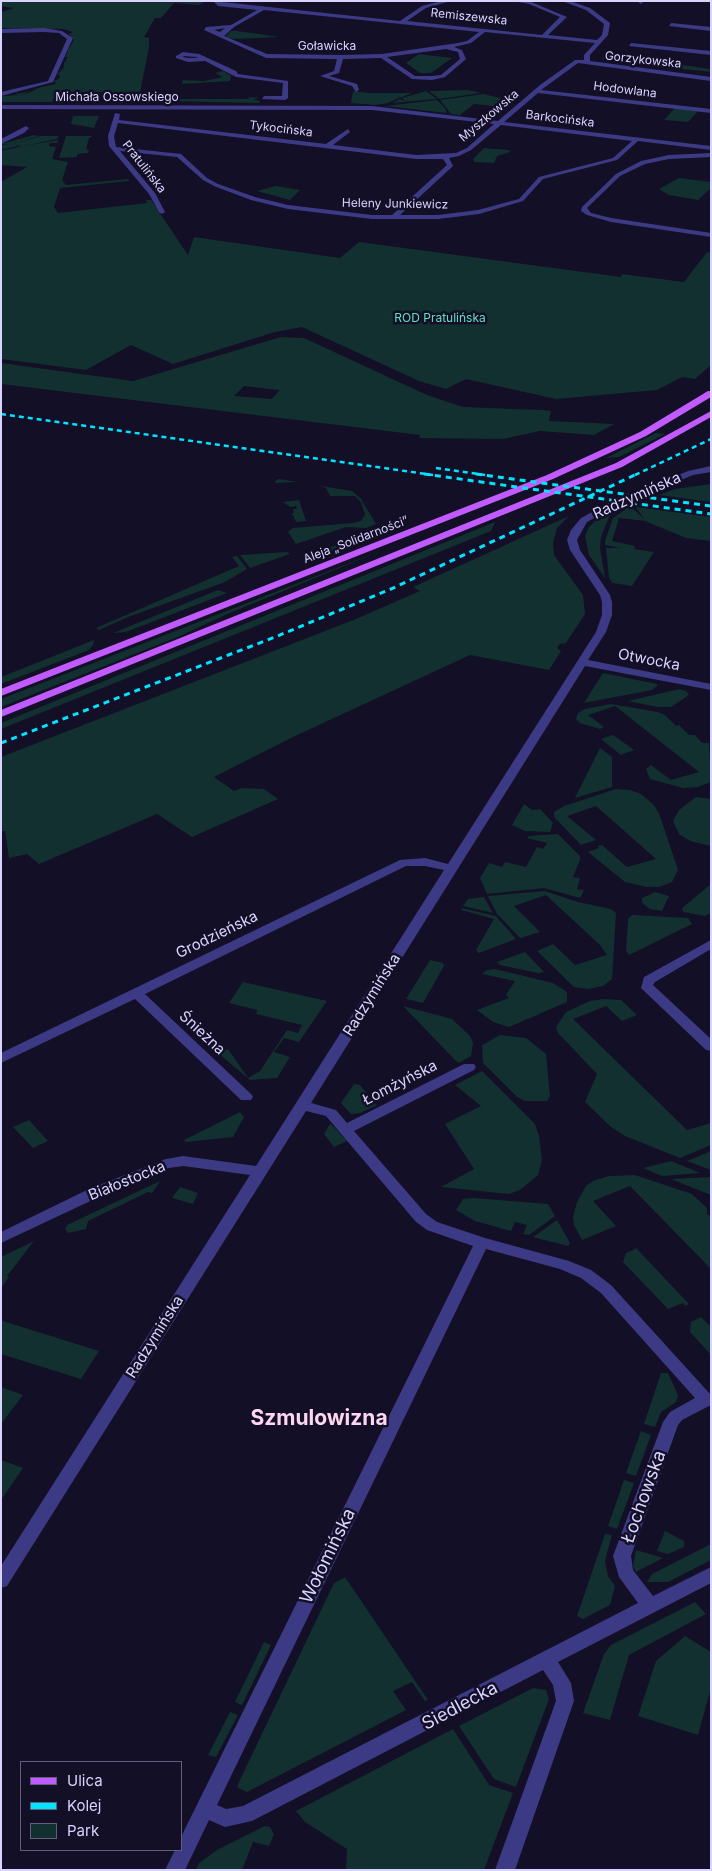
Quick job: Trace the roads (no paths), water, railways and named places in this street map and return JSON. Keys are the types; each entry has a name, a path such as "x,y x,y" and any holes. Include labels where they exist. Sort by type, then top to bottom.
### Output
{"main road":[{"path":"711,393 707,415 711,426"},
{"name":"Aleja „Solidarności”","path":"1,692 550,477 643,434 711,393"},
{"name":"Aleja „Solidarności”","path":"1,714 619,465 707,415"}],"street":[{"path":"402,22 424,8 449,1"},
{"path":"516,1 530,3 564,17 544,36"},
{"path":"564,1 588,9 607,23 608,30 587,55 588,64"},
{"name":"Remiszewska","path":"216,2 599,42"},
{"path":"221,34 264,8"},
{"path":"586,46 602,30 602,19"},
{"path":"671,25 711,29"},
{"name":"Goławicka","path":"232,26 206,29 221,34 227,40 266,56 382,56 469,42 484,30"},
{"path":"1,31 44,30 60,32 70,38 50,82 1,94"},
{"path":"631,45 711,53"},
{"path":"382,56 414,78 432,78 443,76 464,59 460,51 446,47"},
{"path":"576,62 578,53"},
{"path":"340,57 339,69 323,76 355,85 356,90"},
{"path":"206,59 236,75 286,82 285,98 264,98"},
{"name":"Gorzykowska","path":"576,62 711,79"},
{"name":"Myszkowska","path":"445,157 469,149 542,86 576,62"},
{"name":"Myszkowska","path":"542,86 588,64"},
{"name":"Hodowlana","path":"536,91 711,111"},
{"name":"Michała Ossowskiego","path":"1,108 354,107 406,112"},
{"name":"Pratulińska","path":"119,108 111,140 115,150 152,193 162,212"},
{"name":"Barkocińska","path":"406,112 711,148"},
{"name":"Tykocińska","path":"115,121 416,157 445,157"},
{"path":"1,142 22,132 26,128"},
{"path":"328,146 348,131"},
{"name":"Heleny Junkiewicz","path":"115,150 179,155 205,179 260,201 345,215 394,217 452,216 507,206 524,198 541,178 615,159 637,139"},
{"path":"711,155 669,157 643,162 618,175 584,208 584,211 589,214 642,226 711,235"},
{"path":"394,217 451,165 445,157"},
{"path":"691,473 711,461"},
{"name":"Radzymińska","path":"1,1581 601,632 608,608 605,594 575,550 572,540 574,533 584,520 608,507 691,473 711,469"},
{"name":"Otwocka","path":"582,662 711,687"},
{"name":"Grodzieńska","path":"1,1059 404,863 425,862 452,868"},
{"path":"711,944 649,980 647,988 711,1047"},
{"name":"Śnieżna","path":"136,993 246,1097"},
{"name":"Łomżyńska","path":"347,1129 469,1067"},
{"path":"302,1105 331,1113 347,1129 421,1218 446,1232 482,1243"},
{"name":"Białostocka","path":"1,1238 96,1192 166,1164 182,1161 260,1172"},
{"name":"Łochowska","path":"482,1243 564,1265 593,1279 606,1289 706,1400 676,1416 671,1422 622,1556 625,1572 650,1606"},
{"name":"Wołomińska","path":"174,1870 482,1243"},
{"name":"Siedlecka","path":"205,1809 225,1818 245,1816 711,1574"},
{"path":"505,1870 565,1701 562,1683 547,1660"}],"railway":[{"path":"1,414 433,475"},
{"path":"635,475 711,439"},
{"path":"436,468 485,475"},
{"path":"424,474 588,497"},
{"path":"476,474 601,491"},
{"path":"601,491 637,474"},
{"path":"588,497 601,491"},
{"path":"601,491 711,506"},
{"path":"1,743 275,637 391,589 588,497"},
{"path":"588,497 711,514"}],"district":[{"name":"Szmulowizna","path":"319,1419"}],"park label":[{"name":"ROD Pratulińska","path":"440,318"}]}
